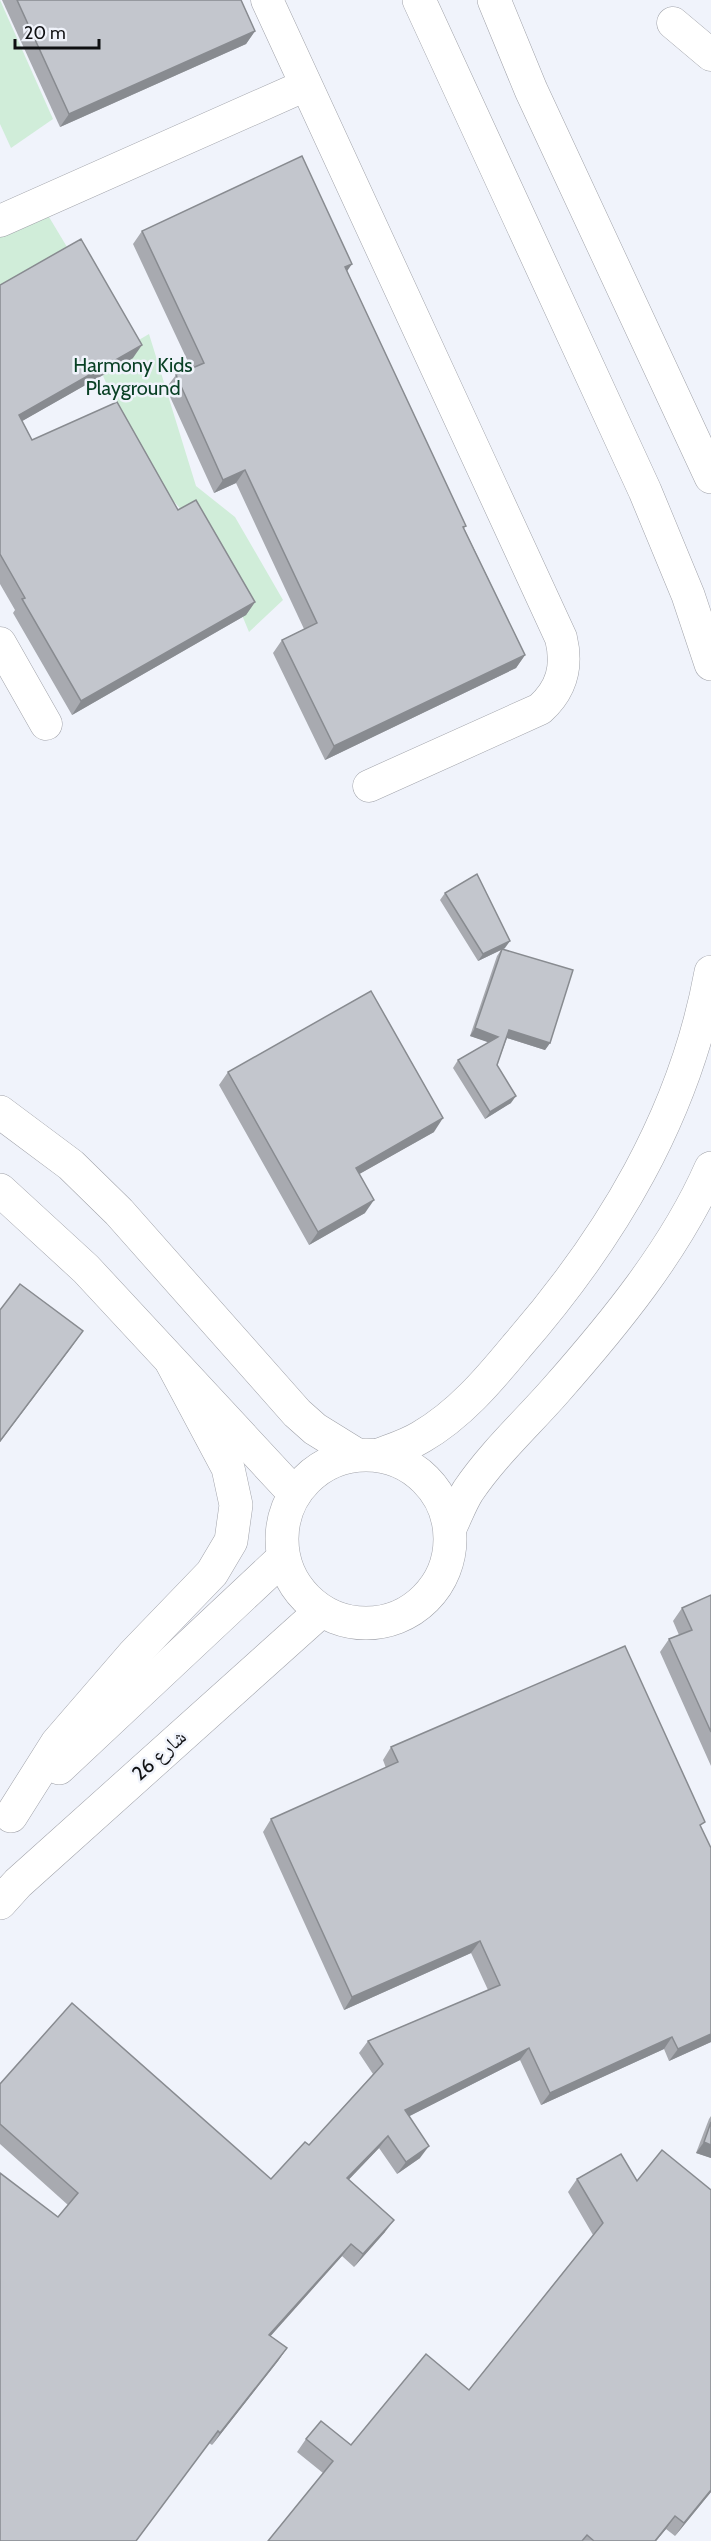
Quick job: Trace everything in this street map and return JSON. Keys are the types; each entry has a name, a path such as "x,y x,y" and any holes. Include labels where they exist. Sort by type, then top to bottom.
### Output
{"street":[{"path":"267,0 304,86 556,628 564,651 560,683 550,700 540,709 369,786"},
{"path":"419,0 645,491 688,595 711,664"},
{"path":"494,0 531,90 709,469"},
{"path":"673,23 711,55"},
{"path":"0,221 304,86"},
{"path":"0,643 46,724"},
{"path":"0,1112 71,1165 114,1207 297,1413 315,1429 368,1455 399,1461 418,1473 434,1488 444,1506 450,1528 449,1555 440,1580 423,1601 400,1616 373,1623 346,1621 321,1611 297,1588 283,1558 282,1525 294,1493 312,1473 336,1460 368,1455 419,1439 444,1422 481,1389 551,1307 628,1195 667,1119 695,1040 711,972"},
{"path":"450,1528 466,1493 487,1465 596,1344 638,1288 673,1238 711,1168"},
{"path":"0,1190 86,1269 294,1493"},
{"path":"5,1821 40,1766 63,1736 133,1655 212,1573 231,1541 236,1504 228,1468 172,1364"},
{"path":"5,1821 78,1749 283,1558"},
{"name":"شارع 26","path":"0,1903 18,1882 134,1776 321,1611"}],"green space":[{"path":"0,0 53,119 11,148 0,124"},
{"path":"46,212 70,252 0,291 0,229"},
{"name":"Harmony Kids Playground","path":"149,334 196,486 235,517 283,600 249,632 213,545 141,465 98,364"}],"building":[{"path":"17,0 241,0 255,31 69,114"},
{"path":"302,156 352,264 345,267 466,526 463,527 525,655 334,746 282,640 317,623 245,470 223,480 176,375 204,363 142,231"},
{"path":"81,239 142,345 19,415 32,440 117,402 178,510 196,500 255,602 81,701 22,599 25,598 0,554 0,285"},
{"path":"477,874 510,941 483,954 445,893"},
{"path":"502,949 573,970 550,1043 509,1030 497,1065 516,1096 490,1112 458,1060 498,1037 475,1028"},
{"path":"371,991 443,1118 356,1168 374,1200 318,1232 228,1072"},
{"path":"20,1284 83,1331 0,1441 0,1310"},
{"path":"711,1595 711,1732 669,1639 692,1630 682,1608"},
{"path":"625,1646 705,1822 700,1825 711,1848 711,2034 678,2049 672,2037 550,2093 529,2048 405,2110 429,2146 406,2162 388,2136 347,2178 394,2220 363,2254 351,2244 269,2335 287,2348 220,2433 218,2431 136,2541 0,2541 0,2173 58,2217 78,2193 0,2124 0,2084 72,2003 271,2179 305,2142 309,2145 383,2064 368,2041 500,1985 480,1941 352,1997 271,1819 398,1762 391,1747"},
{"path":"711,2122 711,2145 704,2142"},
{"path":"662,2150 711,2190 711,2490 684,2523 675,2516 655,2541 594,2541 587,2535 582,2541 268,2541 333,2461 306,2439 321,2421 351,2445 426,2354 469,2390 603,2223 577,2179 621,2154 637,2181"}]}
